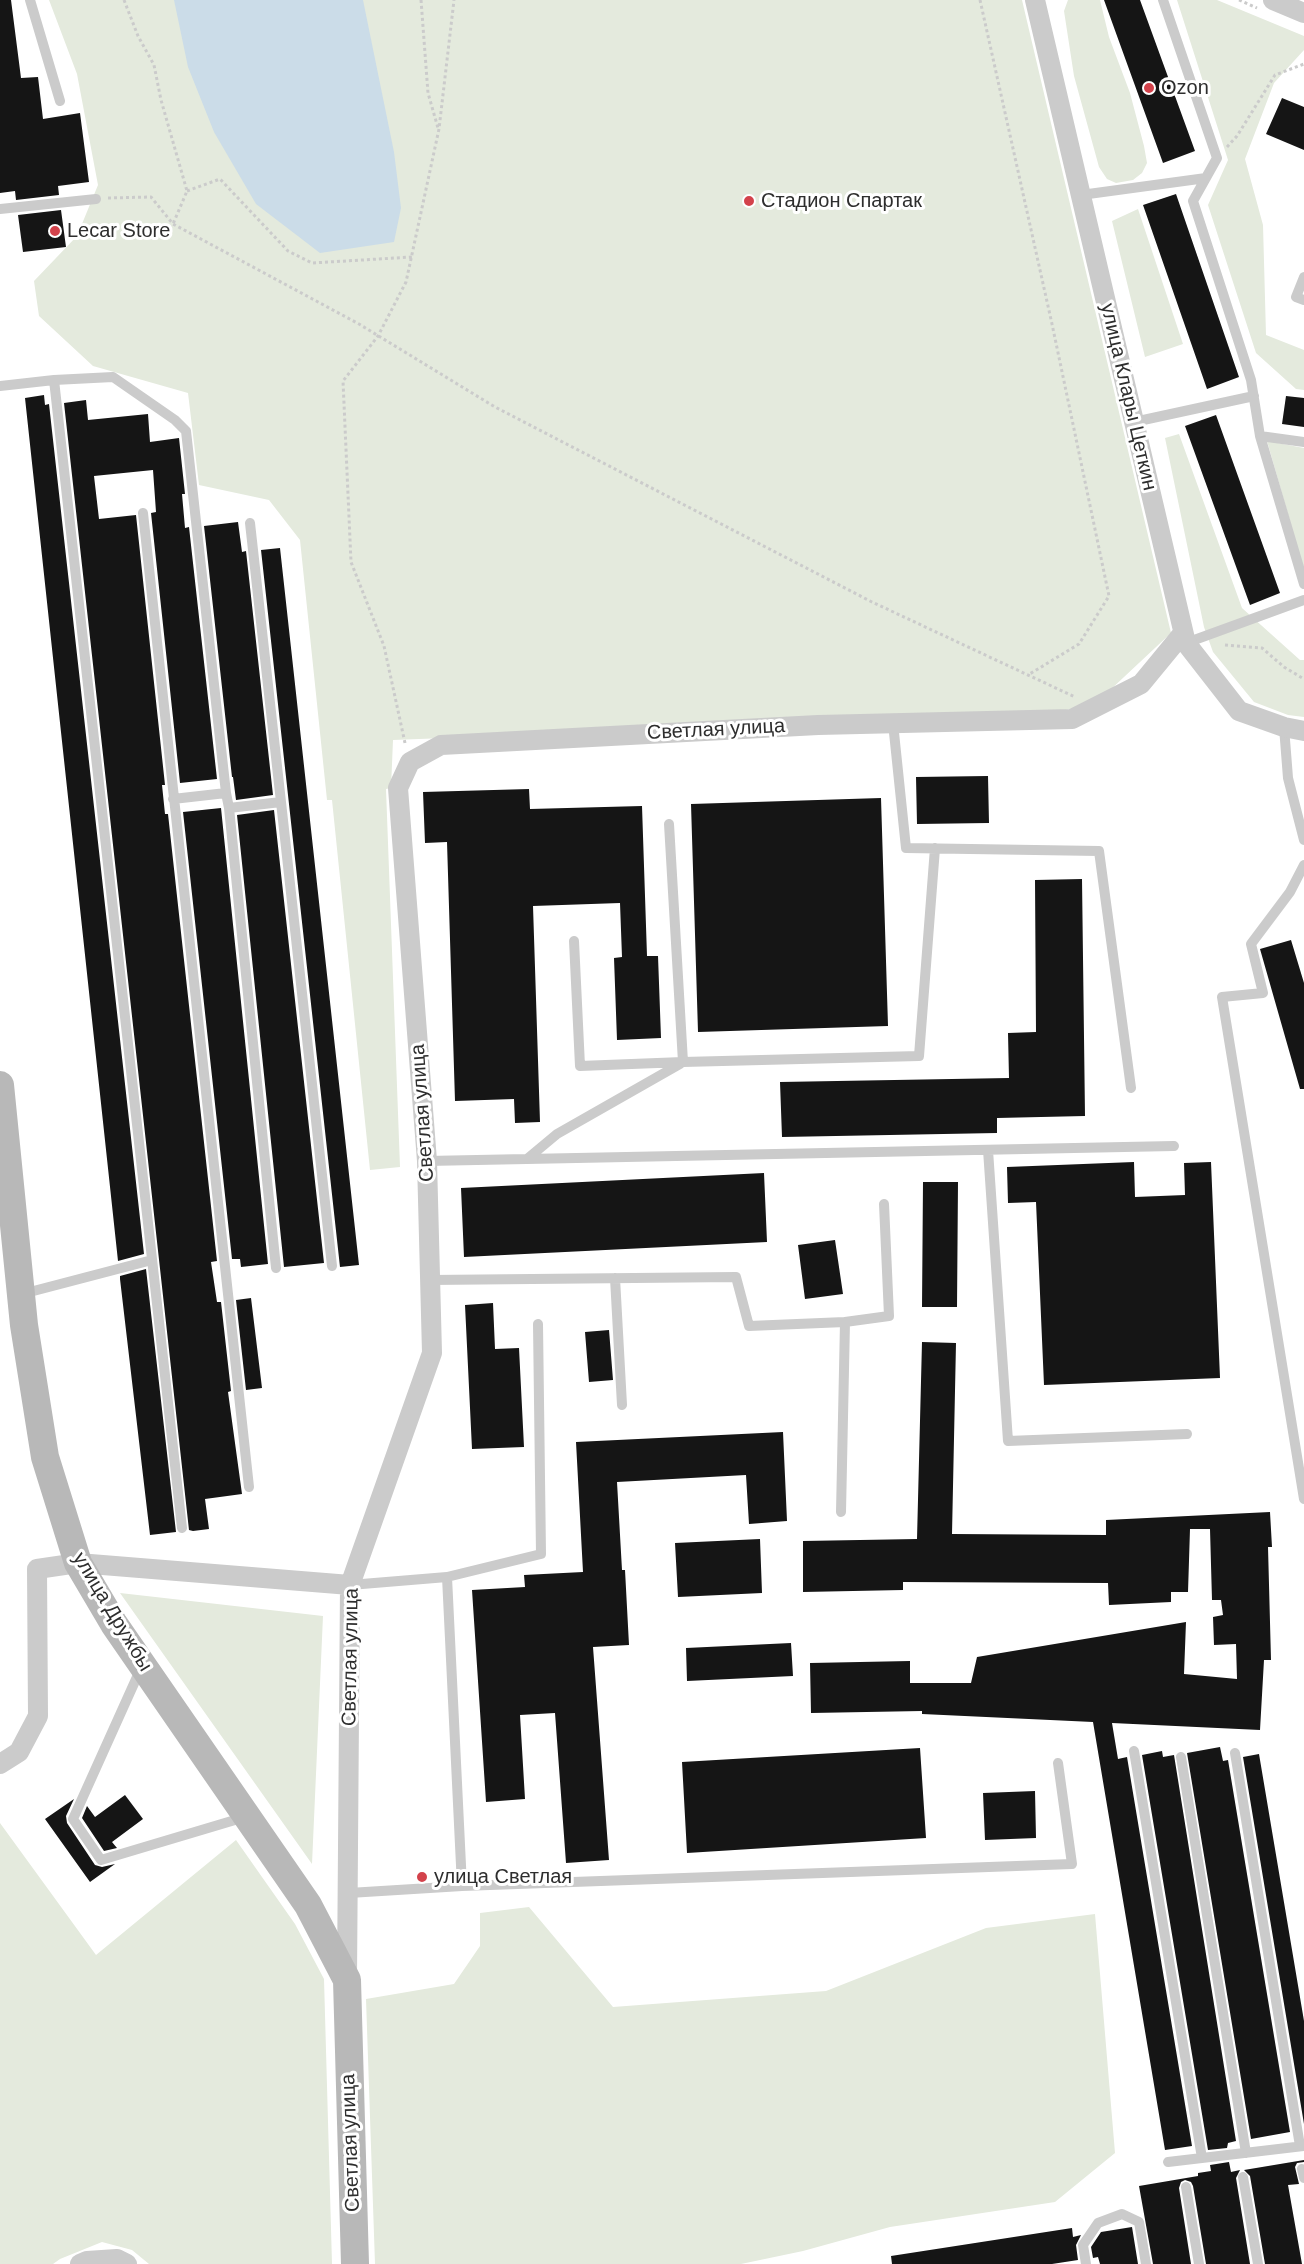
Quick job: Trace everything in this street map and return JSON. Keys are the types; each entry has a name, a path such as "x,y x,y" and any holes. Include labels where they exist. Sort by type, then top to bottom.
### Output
{"street":[{"name":"улица Клары Цеткин","path":"1035,0 1134,422 1189,638 1239,711 1284,727 1304,731"},
{"path":"1273,0 1304,13"},
{"name":"Светлая улица","path":"355,2264 347,1980 350,1585 432,1353 427,1161 398,788 410,762 441,745 818,725 1072,719 1141,684 1189,638"},
{"name":"улица Дружбы","path":"0,1086 21,1294 45,1456 78,1563 114,1624 308,1905 347,1980"},
{"path":"0,1764 19,1752 38,1716 37,1569 78,1563 350,1585"},
{"path":"80,2264 87,2261 122,2262"}],"lane":[{"path":"30,0 60,101"},
{"path":"1163,0 1217,158 1193,201 1251,380 1260,436 1304,584"},
{"path":"1081,195 1206,178"},
{"path":"0,209 96,199"},
{"path":"1304,277 1296,297 1304,300"},
{"path":"0,386 113,377 186,430 229,808 276,1268"},
{"path":"54,380 182,1528"},
{"path":"1134,422 1254,396"},
{"path":"1260,436 1304,442"},
{"path":"143,513 249,1487"},
{"path":"250,523 332,1266"},
{"path":"1189,638 1304,600"},
{"path":"893,723 906,848 1099,851 1131,1088"},
{"path":"1284,727 1288,778 1304,840"},
{"path":"173,799 226,793"},
{"path":"229,808 281,802"},
{"path":"669,824 683,1062"},
{"path":"574,941 580,1066 919,1056 935,848"},
{"path":"1304,865 1290,892 1251,944 1263,993 1222,997 1304,1499"},
{"path":"527,1159 557,1134 683,1062"},
{"path":"427,1161 1174,1146"},
{"path":"988,1150 1008,1441 1186,1434"},
{"path":"430,1281 736,1277 749,1326 845,1322 889,1316 884,1204"},
{"path":"21,1294 152,1260"},
{"path":"615,1278 622,1405"},
{"path":"841,1512 845,1322"},
{"path":"350,1585 447,1577 541,1554 538,1324"},
{"path":"447,1577 462,1886"},
{"path":"143,1665 73,1819 101,1860 247,1817"},
{"path":"1134,1750 1202,2158"},
{"path":"1168,2162 1302,2146 1234,1753"},
{"path":"1181,1757 1246,2153"},
{"path":"349,1893 462,1886 1072,1864 1058,1763"},
{"path":"1243,2177 1258,2264"},
{"path":"1186,2187 1199,2264"},
{"path":"1086,2264 1083,2245 1098,2223 1122,2214 1139,2222 1146,2264"}],"path":[{"path":"124,0 138,36 154,65 161,100 187,191 173,224"},
{"path":"421,0 428,93 439,129"},
{"path":"410,762 384,646 351,562 344,381 378,336 406,282 439,129 454,0"},
{"path":"980,0 1052,324 1109,596 1079,644 1028,675"},
{"path":"1217,158 1237,136 1275,75 1304,64"},
{"path":"187,191 220,179 288,251 312,263 412,257"},
{"path":"96,199 151,197 173,224 378,336 495,407 872,602 1095,706"},
{"path":"1189,638 1209,643 1262,648 1284,667 1304,679"}],"shaded area":[{"path":"49,0 1022,0 1171,633 1108,692 1074,708 1045,715 393,740 391,788 386,789 400,1167 370,1170 332,800 327,800 300,540 269,500 199,485 188,393 93,366 39,316 34,281 77,236 98,185 77,74"},
{"path":"1068,0 1100,0 1109,37 1130,93 1144,146 1147,163 1142,173 1133,180 1116,183 1107,179 1099,167 1074,76 1064,11"},
{"path":"1177,0 1217,0 1304,36 1304,50 1274,83 1245,159 1263,225 1266,335 1304,350 1304,390 1296,389 1256,353 1208,205 1228,160"},
{"path":"1138,209 1183,344 1145,357 1112,221"},
{"path":"1179,434 1242,608 1300,660 1304,660 1304,717 1288,715 1254,702 1213,652 1204,627 1165,438"},
{"path":"1267,441 1304,448 1304,570"},
{"path":"120,1593 323,1616 312,1864"},
{"path":"0,1823 96,1955 236,1840 295,1924 324,1979 332,2264 149,2264 132,2250 102,2242 53,2264 0,2264"},
{"path":"529,1907 613,2007 826,1991 986,1928 1095,1914 1115,2153 1055,2202 890,2227 803,2251 741,2264 375,2264 366,1999 454,1984 480,1946 480,1913"}],"water":[{"path":"174,0 363,0 394,152 401,208 394,242 320,253 256,204 214,132 188,67"}],"building":[{"path":"0,0 11,0 21,78 38,77 43,119 80,113 89,182 58,186 59,195 16,200 15,191 0,193"},
{"path":"1104,0 1140,0 1195,151 1163,163"},
{"path":"1282,98 1304,107 1304,150 1266,134"},
{"path":"1176,194 1239,377 1207,389 1143,205"},
{"path":"61,210 66,247 23,252 18,215"},
{"path":"44,395 45,405 49,404 144,1254 118,1261 25,398"},
{"path":"1286,396 1304,398 1304,427 1282,424"},
{"path":"86,400 88,420 148,414 150,442 179,438 185,494 182,494 185,528 189,527 217,779 180,783 151,513 156,512 153,470 94,476 99,519 136,515 165,785 162,785 165,814 168,814 217,1261 211,1262 217,1302 221,1302 231,1391 228,1392 242,1494 205,1499 209,1529 193,1531 189,1530 64,403"},
{"path":"1216,415 1280,593 1250,605 1185,426"},
{"path":"238,522 242,552 246,551 273,795 236,800 204,526"},
{"path":"280,548 359,1265 340,1267 261,550"},
{"path":"988,776 989,823 917,824 916,777"},
{"path":"529,789 530,809 642,806 647,956 658,956 661,1038 617,1040 614,958 622,957 620,903 533,906 540,1122 515,1123 514,1099 455,1101 447,842 425,843 423,792"},
{"path":"881,798 888,1026 698,1032 691,804"},
{"path":"221,808 268,1264 241,1267 240,1259 232,1259 183,812"},
{"path":"274,810 324,1263 284,1267 237,815"},
{"path":"1082,879 1085,1116 997,1118 997,1133 782,1137 780,1082 1009,1078 1008,1033 1036,1032 1035,880"},
{"path":"1291,940 1304,983 1304,1089 1300,1089 1260,949"},
{"path":"1134,1162 1135,1197 1185,1195 1184,1163 1211,1162 1220,1378 1044,1385 1036,1202 1008,1203 1007,1167"},
{"path":"764,1173 767,1242 464,1257 461,1188"},
{"path":"923,1182 958,1182 957,1307 922,1307"},
{"path":"835,1240 843,1294 805,1299 798,1245"},
{"path":"146,1269 176,1532 150,1535 120,1279 120,1276"},
{"path":"251,1298 262,1388 246,1390 236,1300"},
{"path":"493,1303 495,1349 519,1348 524,1447 472,1449 465,1305"},
{"path":"609,1330 613,1380 589,1382 585,1332"},
{"path":"922,1342 956,1343 952,1534 1106,1535 1106,1520 1270,1512 1272,1547 1268,1547 1271,1660 1264,1660 1260,1730 1112,1723 1118,1759 1127,1757 1192,2146 1165,2150 1093,1722 922,1714 922,1711 811,1713 810,1663 910,1661 910,1683 971,1683 977,1657 1186,1622 1184,1674 1237,1679 1236,1644 1214,1645 1213,1617 1223,1615 1221,1600 1212,1600 1210,1529 1190,1529 1188,1592 1171,1592 1171,1602 1109,1605 1108,1583 903,1582 903,1590 803,1592 803,1541 917,1539"},
{"path":"783,1432 787,1521 749,1524 746,1475 617,1482 629,1645 593,1647 609,1860 566,1863 555,1713 520,1715 525,1799 486,1802 472,1590 525,1587 524,1575 583,1572 576,1442"},
{"path":"760,1539 762,1593 678,1597 675,1543"},
{"path":"791,1643 793,1676 687,1681 686,1648"},
{"path":"1220,1747 1223,1761 1228,1760 1290,2132 1251,2139 1187,1753"},
{"path":"920,1748 926,1838 687,1853 682,1762"},
{"path":"1162,1751 1163,1757 1174,1755 1236,2141 1228,2143 1227,2148 1208,2150 1142,1755"},
{"path":"1259,1754 1304,2021 1304,2124 1243,1757"},
{"path":"1035,1791 1036,1838 985,1840 983,1793"},
{"path":"125,1795 143,1819 112,1842 117,1848 104,1851 82,1818 87,1806 95,1817"},
{"path":"74,1799 66,1816 67,1823 95,1865 102,1867 115,1864 90,1882 45,1819"},
{"path":"1304,2160 1304,2162 1297,2163 1295,2167 1299,2184 1288,2185 1302,2264 1265,2264 1250,2176 1244,2170"},
{"path":"1229,2162 1231,2172 1240,2170 1236,2178 1250,2264 1206,2264 1193,2186 1191,2182 1185,2180 1181,2182 1179,2188 1191,2264 1153,2264 1139,2186 1198,2176 1198,2173 1211,2171 1210,2165"},
{"path":"1132,2227 1138,2264 1100,2264 1098,2257 1093,2258 1091,2247 1101,2232"},
{"path":"1072,2228 1073,2237 1081,2235 1076,2245 1078,2260 1052,2264 892,2264 891,2256"}],"place":[{"name":"Ozon","path":"1149,88"},
{"name":"Стадион Спартак","path":"749,201"},
{"name":"Lecar Store","path":"55,231"},
{"name":"улица Светлая","path":"422,1877"}]}
